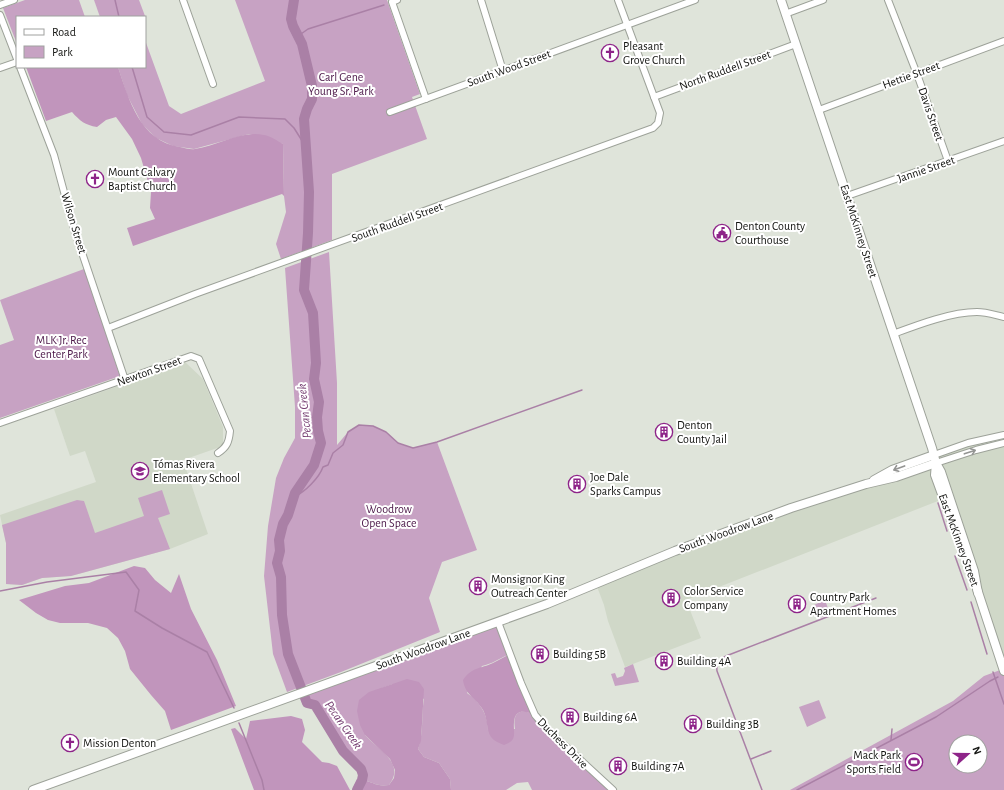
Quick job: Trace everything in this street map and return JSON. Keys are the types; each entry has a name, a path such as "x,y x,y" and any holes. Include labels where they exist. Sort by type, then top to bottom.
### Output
{"main road":[{"name":"East McKinney Street","path":"781,0 974,571 978,592 1004,671"},
{"name":"South Woodrow Lane","path":"34,790 569,596 675,550 866,484 892,470 935,459"}],"street":[{"path":"0,5 14,0"},
{"path":"183,0 213,84"},
{"path":"481,0 503,71"},
{"path":"618,0 654,96"},
{"name":"South Wood Street","path":"390,112 695,0"},
{"path":"786,14 824,0"},
{"name":"Davis Street","path":"888,0 917,74 948,161"},
{"path":"395,1 426,99"},
{"path":"0,15 16,57"},
{"name":"Hettie Street","path":"819,110 1004,40"},
{"name":"North Ruddell Street","path":"654,96 796,44"},
{"path":"0,68 16,60"},
{"name":"Wilson Street","path":"20,68 54,155 74,229 125,380"},
{"name":"South Ruddell Street","path":"108,328 196,294 651,130 655,127 660,118 654,96"},
{"name":"Jannie Street","path":"848,196 1004,141"},
{"path":"893,334 945,317 967,312 978,312 1004,317"},
{"name":"Newton Street","path":"0,423 191,356 199,359 230,431 229,441 224,449 218,453"},
{"path":"935,459 968,443 1004,434"},
{"path":"935,459 1004,443"},
{"name":"Duchess Drive","path":"498,622 526,696 535,715 549,731 613,790"}],"shaded area":[{"path":"26,68 118,68 127,93 138,117 155,137 166,143 193,149 238,136 255,134 272,137 283,144 284,196 282,194 133,246 127,228 155,219 150,208 151,192 141,158 132,139 116,117 106,120 97,127 83,122 72,112 46,121"},
{"name":"Tómas Rivera Elementary School","path":"185,362 203,379 223,427 223,446 183,460 208,534 170,549 71,576 42,578 22,585 6,584 6,543 0,515 96,482 85,451 70,456 54,409"},
{"path":"1004,435 1004,664 943,499 686,600 701,638 625,667 596,584 866,484 892,470"},
{"path":"134,566 145,568 155,580 171,593 179,574 191,609 217,660 236,706 171,730 165,711 130,669 125,651 118,638 107,628 88,623 60,623 48,620 19,600 65,586 89,583"},
{"path":"510,654 535,715 528,712 516,714 513,739 504,745 495,741 491,737 483,710 468,693 463,680 473,670 493,663"},
{"path":"407,679 419,682 424,689 421,741 418,749 424,757 439,763 450,779 451,790 357,790 362,780 378,785 389,785 394,778 395,770 390,759 365,735 360,725 357,711 359,700 369,692"},
{"path":"291,716 302,719 305,730 302,742 322,762 337,766 350,790 254,790 231,729 235,728 246,739 250,721"}],"green space":[{"path":"25,0 79,0 85,16 16,16 16,41 3,8"},
{"path":"94,0 139,0 145,16 100,16"},
{"name":"Carl Gene Young Sr. Park","path":"235,0 387,0 420,94 412,97 427,139 332,174 332,240 281,259 276,244 286,212 284,196 283,144 249,134 194,149 173,146 156,138 142,124 127,95 118,68 146,68 146,43 169,106 181,114 265,81"},
{"name":"Woodrow Open Space","path":"329,252 337,383 337,445 348,432 359,425 373,426 386,432 398,443 412,448 437,442 477,550 442,562 429,598 440,632 287,692 273,654 264,576 268,526 276,478 284,458 295,438 295,407 285,268"},
{"name":"MLK Jr. Rec Center Park","path":"84,269 120,376 0,418 0,345 14,340 0,300"},
{"path":"162,490 170,514 158,518 170,549 71,576 42,578 22,585 6,584 6,543 2,525 77,500 84,501 95,533 144,516 138,498"},
{"path":"825,600 830,614 819,618 814,605"},
{"path":"498,622 510,654 482,666 467,693 476,700 485,714 488,730 515,729 514,723 516,715 526,712 535,715 613,790 532,790 528,782 517,783 506,790 451,790 450,779 439,763 424,757 418,749 421,737 424,699 393,684 382,688 365,735 388,757 392,763 394,770 393,777 389,785 378,785 362,780 363,775 361,769 343,751 315,705 307,703 303,693"},
{"path":"633,664 639,682 615,686 611,674 615,673 617,678 623,676 625,671 624,668"},
{"path":"1004,664 1004,790 790,790 953,701 984,676 1003,669"},
{"path":"819,700 826,718 807,727 799,707"}],"waterway":[{"path":"115,0 119,16"},
{"name":"Pecan Creek","path":"294,0 291,19 302,44 312,86 312,99 304,119 309,192 304,290 313,313 316,363 314,379 319,402 317,417 321,443 314,465 295,493 288,515 283,524 279,540 280,551 277,563 281,577 282,615 288,654 307,703 315,705 343,751 361,769 363,775 357,790"},
{"path":"299,37 308,29 384,5"},
{"path":"132,68 147,117 164,132 191,135 239,117 285,119 294,128 306,147"},
{"path":"294,497 303,492 315,480 323,467 328,465 333,453 343,445 348,432 359,425 373,426 386,432 398,443 413,448 437,442 582,390"},
{"path":"938,503 947,531"},
{"path":"955,556 967,590"},
{"path":"0,591 47,582 126,572 139,590 135,611 162,628 207,652 234,708"},
{"path":"762,790 717,671 718,662 726,656 876,598"},
{"path":"971,602 987,654"},
{"path":"993,672 1004,704"},
{"path":"797,790 936,717 998,677"},
{"path":"239,723 262,780 264,790"},
{"path":"891,740 892,729"},
{"path":"751,759 771,751"}],"place":[{"name":"Pleasant Grove Church","path":"610,53"},
{"name":"Mount Calvary Baptist Church","path":"95,179"},
{"name":"Denton County Courthouse","path":"722,233"},
{"name":"Denton County Jail","path":"664,432"},
{"name":"Tómas Rivera Elementary School","path":"140,471"},
{"name":"Joe Dale Sparks Campus","path":"577,484"},
{"name":"Monsignor King Outreach Center","path":"478,586"},
{"name":"Color Service Company","path":"671,598"},
{"name":"Country Park Apartment Homes","path":"797,604"},
{"name":"Building 5B","path":"540,654"},
{"name":"Building 4A","path":"664,661"},
{"name":"Building 6A","path":"570,717"},
{"name":"Building 3B","path":"693,724"},
{"name":"Mission Denton","path":"70,743"},
{"name":"Mack Park Sports Field","path":"914,762"},
{"name":"Building 7A","path":"618,766"}]}
